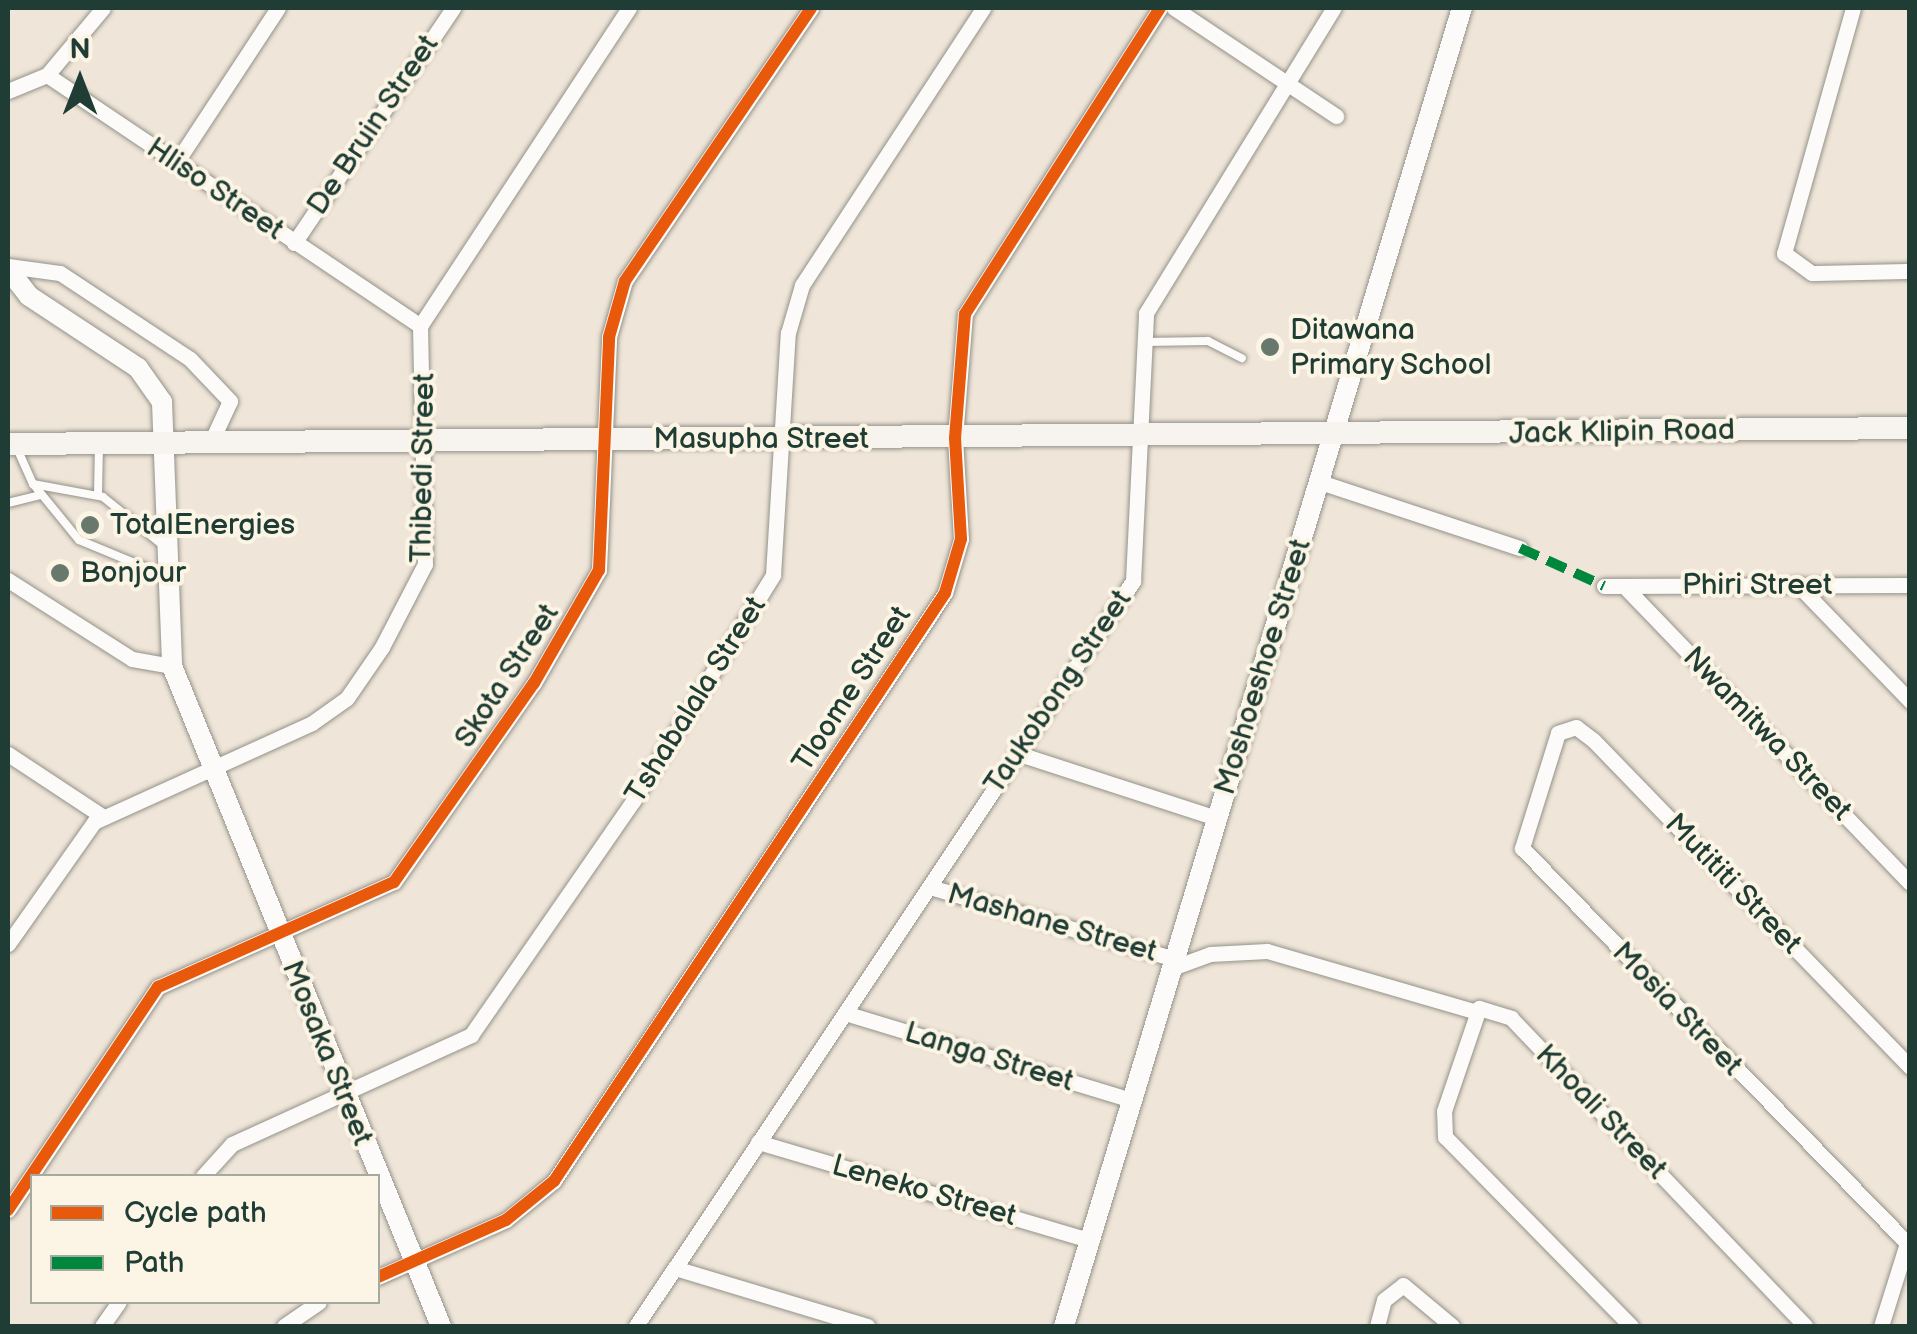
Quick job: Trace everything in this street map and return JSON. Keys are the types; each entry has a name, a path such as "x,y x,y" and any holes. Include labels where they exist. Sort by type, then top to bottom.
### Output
{"main road":[{"name":"Jack Klipin Road","path":"1334,435 1910,428"},
{"name":"Masupha Street","path":"11,444 1334,435"}],"street":[{"path":"8,91 48,75 103,8"},
{"path":"176,162 278,8"},
{"name":"De Bruin Street","path":"294,243 452,8"},
{"path":"420,326 630,8"},
{"name":"Skota Street","path":"32,1174 158,988 370,896 408,869 534,683 599,570 608,337 625,281 811,8"},
{"name":"Tshabalala Street","path":"205,1174 232,1144 346,1097 471,1034 607,840 772,575 788,333 802,285 983,8"},
{"name":"Tloome Street","path":"380,1276 506,1220 554,1181 890,680 956,565 957,355 976,288 1160,8"},
{"path":"1174,8 1336,116"},
{"name":"Taukobong Street","path":"636,1326 1133,581 1141,342 1159,280 1283,80 1334,8"},
{"name":"Moshoeshoe Street","path":"1064,1326 1462,8"},
{"path":"1853,8 1784,253 1812,272 1910,271"},
{"name":"Hliso Street","path":"48,75 420,326"},
{"path":"8,267 60,273 190,359 230,402 211,442"},
{"name":"Mosaka Street","path":"8,267 28,296 148,378 167,443 172,666 378,1174"},
{"name":"Thibedi Street","path":"102,816 334,709 416,594 424,441 420,326"},
{"path":"1320,482 1520,548"},
{"path":"8,580 132,659 172,666"},
{"path":"1797,584 1910,701"},
{"name":"Phiri Street","path":"1604,586 1910,584"},
{"name":"Nwamitwa Street","path":"1624,586 1910,883"},
{"name":"Mutititi Street","path":"1552,744 1569,726 1594,740 1910,1068"},
{"name":"Mosia Street","path":"1552,744 1522,848 1908,1243"},
{"path":"8,754 102,816 8,944"},
{"path":"1016,754 1216,818"},
{"name":"Mashane Street","path":"930,887 1173,964"},
{"path":"1173,964 1210,954 1268,950 1474,1011 1442,1130 1631,1326"},
{"name":"Khoali Street","path":"1474,1011 1496,1006 1511,1018 1805,1326"},
{"name":"Langa Street","path":"845,1013 1132,1100"},
{"name":"Leneko Street","path":"758,1142 1089,1240"},
{"name":"Skota Street","path":"8,1210 30,1177"},
{"name":"Mosaka Street","path":"380,1180 441,1326"},
{"path":"1881,1326 1908,1243"},
{"path":"675,1268 867,1326"},
{"path":"1376,1326 1395,1287 1425,1298 1452,1326"},
{"path":"102,1326 118,1304"},
{"path":"284,1326 316,1304"}],"lane":[{"path":"1141,342 1208,341 1242,358"},
{"path":"98,495 99,443"},
{"path":"11,444 54,520 96,551 170,577"},
{"path":"33,484 98,495 169,548"},
{"path":"8,503 40,495"}],"marked path":[{"path":"1520,548 1604,586"}],"cycle path":[{"path":"32,1174 158,987 394,882 534,683 599,570 609,337 625,281 811,8"},
{"path":"380,1276 506,1220 554,1181 945,593 961,539 955,438 965,314 1160,8"},
{"path":"8,1210 30,1177"}],"place":[{"name":"Ditawana Primary School","path":"1270,347"},
{"name":"TotalEnergies","path":"90,525"},
{"name":"Bonjour","path":"60,573"}]}
